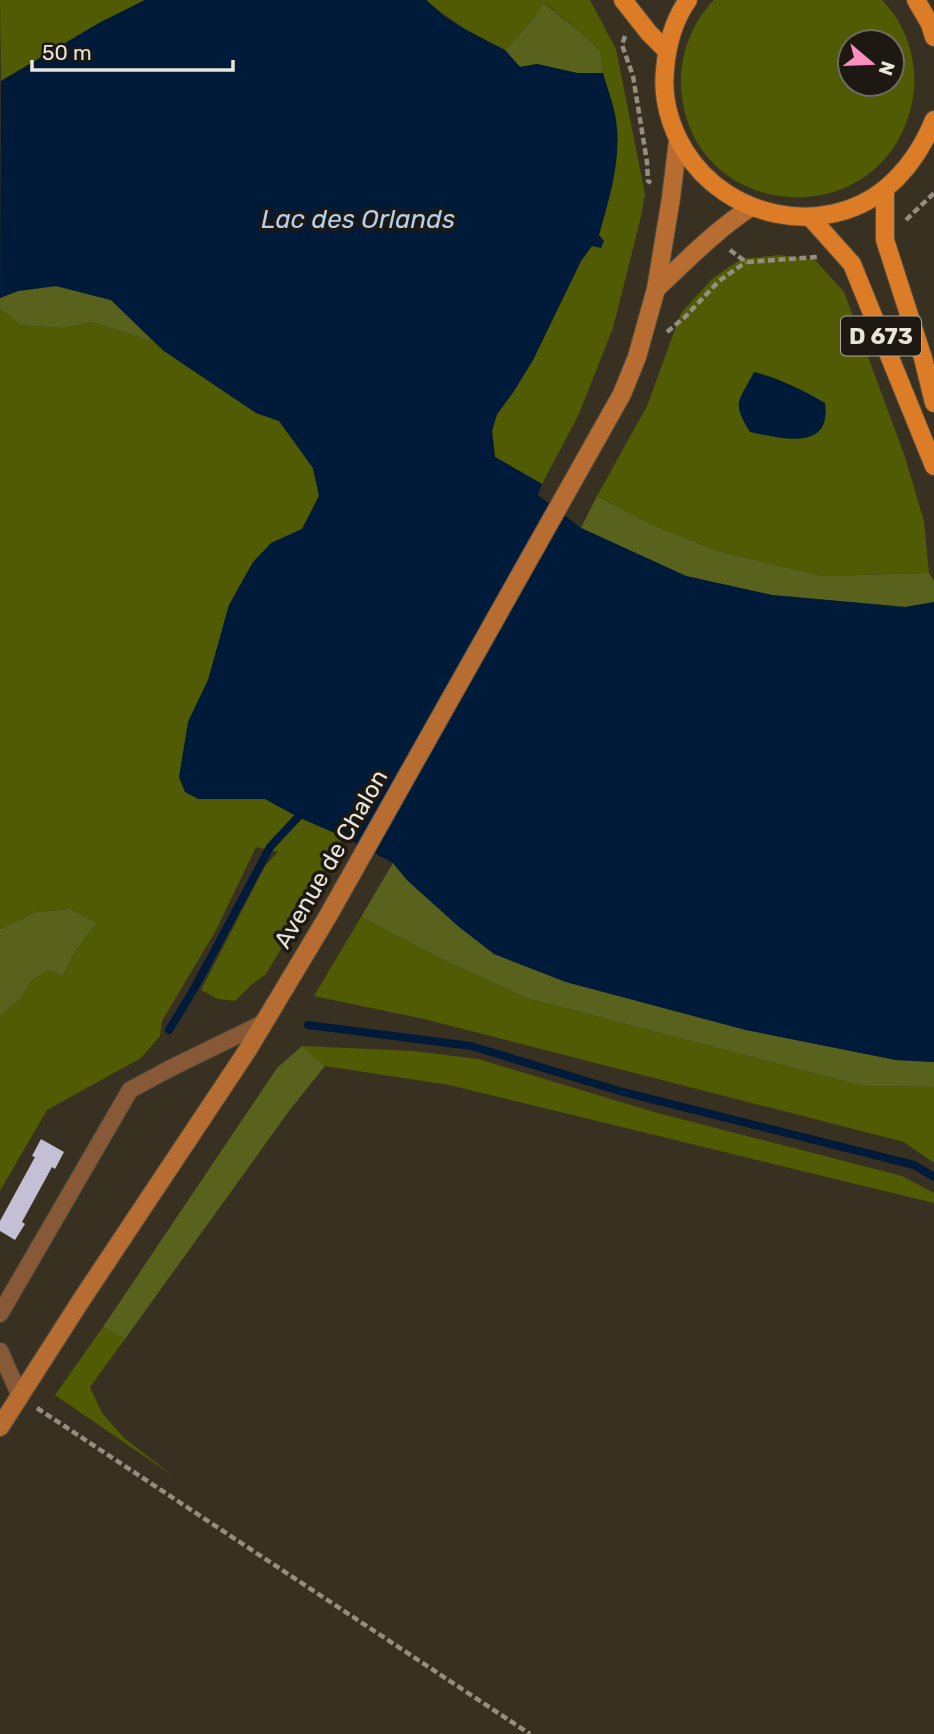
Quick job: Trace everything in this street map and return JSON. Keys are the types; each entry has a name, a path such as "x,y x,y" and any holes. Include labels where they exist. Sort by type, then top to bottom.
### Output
{"main road":[{"path":"688,0 673,27 666,50 664,81 667,111 678,140 691,162 709,181 729,196 751,207 770,213 810,216 837,212 862,203 884,189 908,167 930,139 934,120"},
{"path":"918,2 934,37"},
{"path":"628,7 666,50"},
{"name":"Avenue de Chalon","path":"0,1427 265,1022 328,916 622,394 637,357 656,289 678,140"},
{"name":"D 673","path":"884,189 885,240 923,358 934,403"},
{"path":"656,289 714,235 751,207"},
{"name":"D 673","path":"810,216 852,264 934,466"}],"lane":[{"path":"0,1314 130,1090 265,1022"},
{"path":"0,1351 20,1396"}],"path":[{"path":"628,7 622,45 633,76 648,181 671,198"},
{"path":"666,333 719,281 747,262"},
{"path":"20,1396 530,1734"}],"green space":[{"path":"0,0 145,0 99,23 1,81"},
{"path":"426,0 590,0 616,49 645,194 613,328 578,416 542,484 495,457 492,431 497,414 533,360 581,261 599,235 612,188 617,151 616,120 600,51 545,3 505,50 464,28"},
{"path":"714,0 882,0 902,28 836,28 836,98 906,98 906,38 913,61 914,89 912,103 894,147 865,177 828,193 789,197 750,188 716,166 692,133 681,87 685,51 699,19"},
{"path":"544,3 600,51 603,73 577,73 537,64 520,67 505,50"},
{"path":"780,255 815,260 844,292 904,454 924,521 929,573 823,576 721,552 650,524 597,496 647,406 681,313 713,278 741,259"},
{"path":"56,286 111,300 154,342 92,322 64,328 20,325 0,308 0,298 18,291"},
{"path":"0,308 20,325 64,328 92,322 154,342 256,413 279,421 313,468 319,496 302,529 271,543 229,605 208,680 188,722 197,799 265,799 344,837 266,974 235,1001 218,999 201,990 265,866 278,852 256,847 216,930 162,1021 160,1036 141,1058 47,1110 0,1191 0,1016 20,999 31,981 49,970 63,976 76,950 97,923 70,909 36,912 0,929"},
{"path":"597,496 650,524 721,552 823,576 929,573 934,581 934,602 905,607 772,595 686,576 581,528"},
{"path":"393,863 407,880 458,926 494,954 566,982 746,1030 896,1060 934,1062 934,1087 863,1086 526,998 361,917"},
{"path":"70,909 97,923 76,950 63,976 49,970 31,981 20,999 0,1016 0,929 36,912"},
{"path":"361,917 526,998 863,1086 934,1087 934,1163 904,1142 424,1019 314,996"},
{"path":"302,1046 414,1051 478,1059 654,1112 902,1176 934,1193 934,1203 449,1085 325,1066"},
{"path":"302,1046 325,1066 289,1111 125,1339 103,1327 277,1068"},
{"path":"103,1327 125,1339 90,1387 102,1413 124,1438 173,1476 55,1395"}],"water":[{"name":"Lac des Orlands","path":"145,0 426,0 466,30 505,50 520,67 537,64 577,73 603,73 614,108 617,135 614,178 599,235 604,241 601,248 592,246 581,261 533,360 497,414 492,431 495,457 542,484 538,495 581,528 686,576 772,595 905,607 934,602 934,1062 896,1060 746,1030 566,982 494,954 458,926 407,880 393,863 344,837 265,799 198,799 185,792 179,777 188,722 208,680 229,605 253,562 271,543 302,529 319,496 313,468 279,421 256,413 164,351 111,300 56,286 18,291 0,298 1,81 99,23"},
{"path":"754,372 791,385 825,403 825,419 820,429 812,436 789,439 750,432 740,414 739,402"}],"building":[{"path":"41,1139 64,1152 55,1169 52,1167 15,1240 0,1231 0,1221 35,1157 32,1156"}],"waterway":[{"path":"169,1030 270,847 298,817"},
{"path":"308,1025 471,1046 623,1092 914,1165 934,1177"}]}
